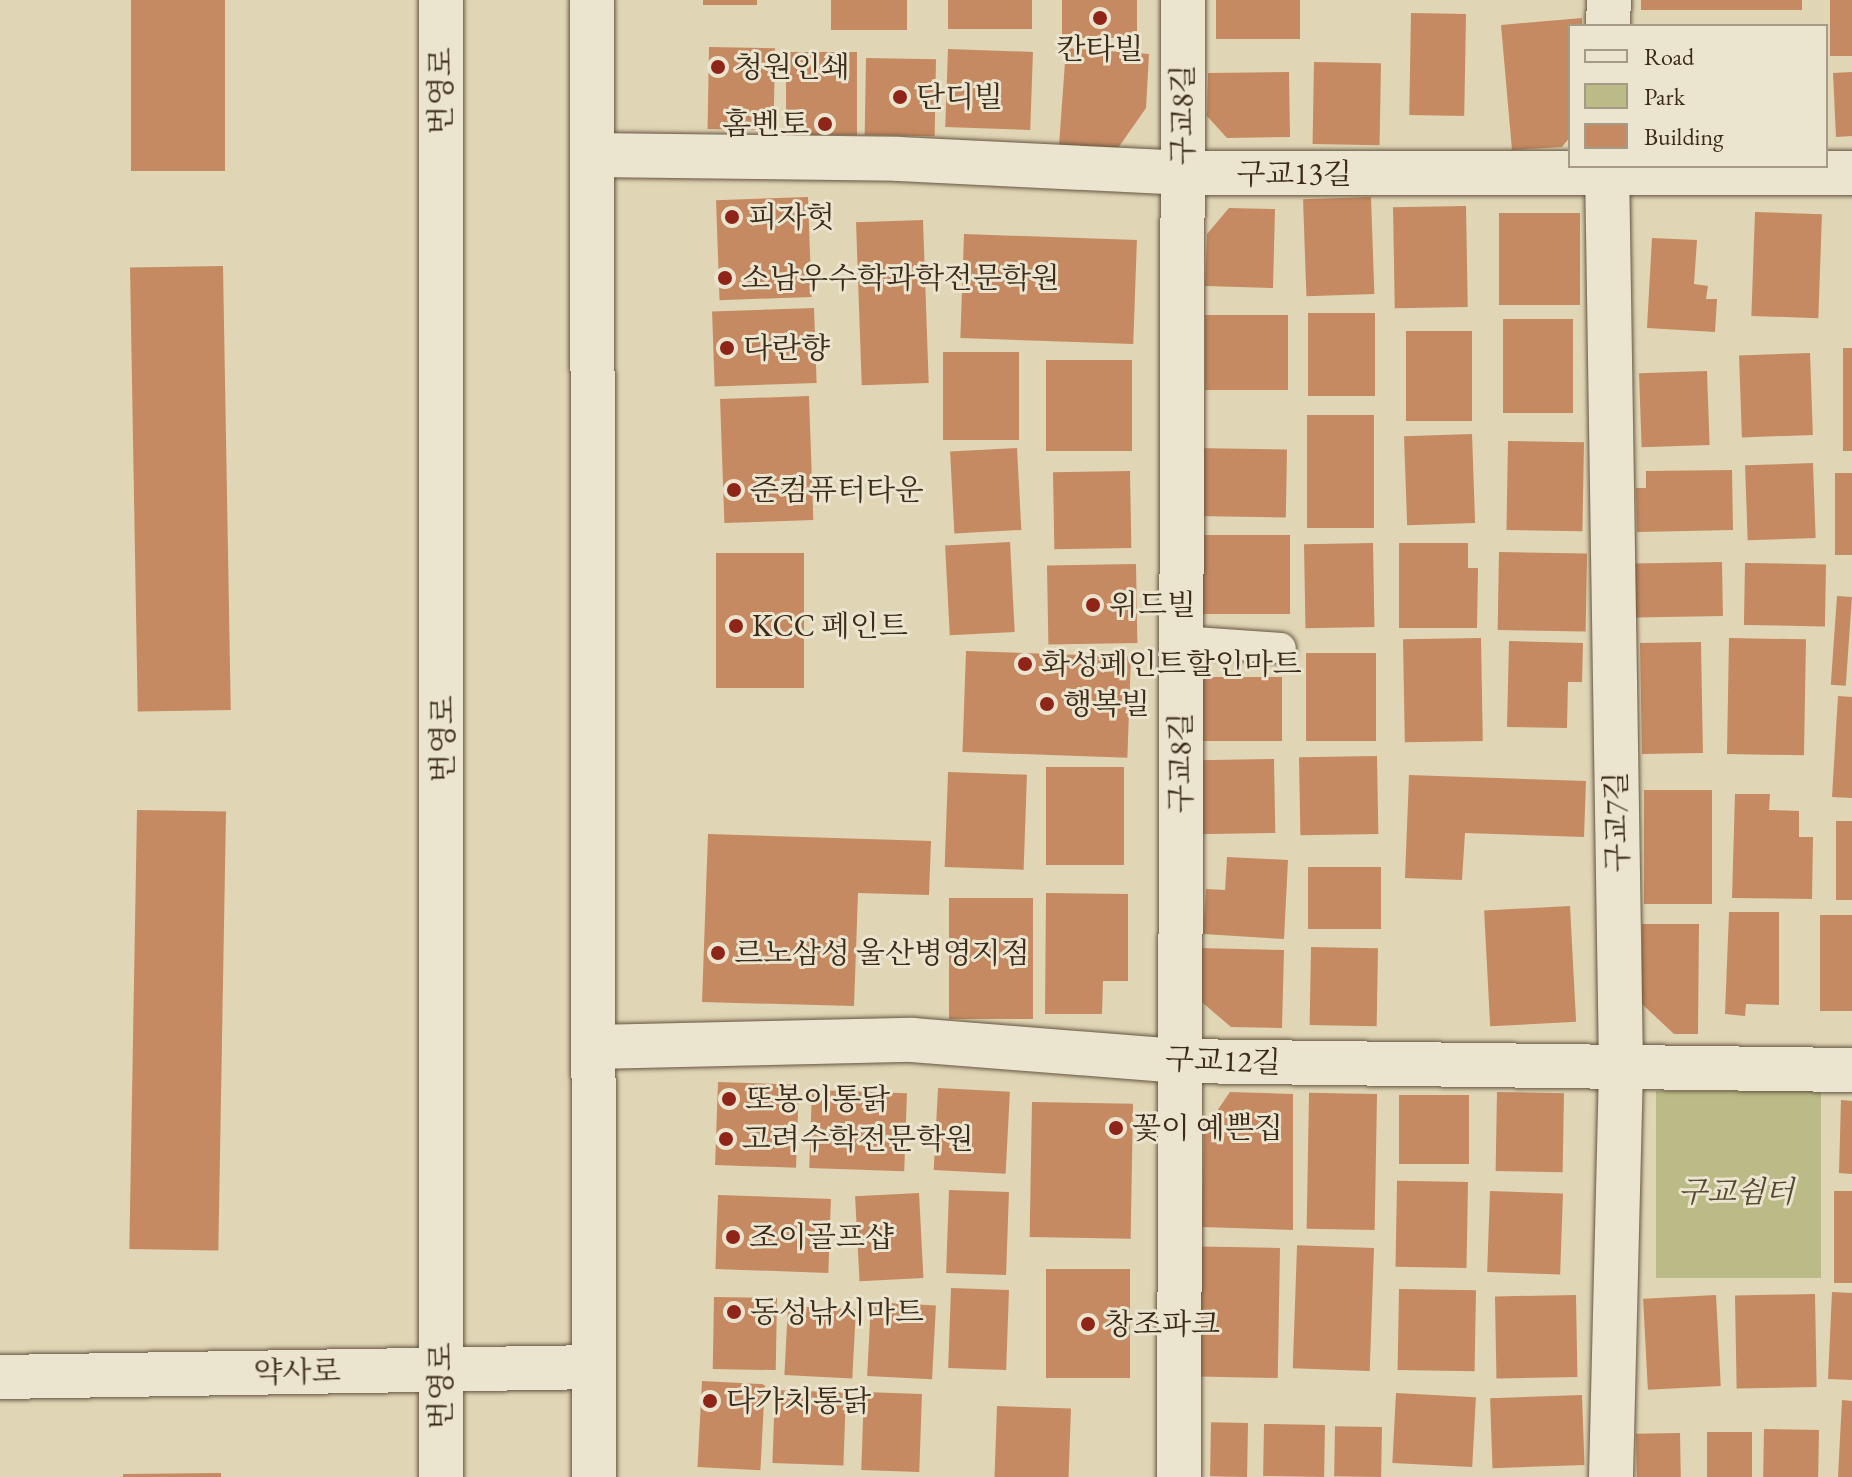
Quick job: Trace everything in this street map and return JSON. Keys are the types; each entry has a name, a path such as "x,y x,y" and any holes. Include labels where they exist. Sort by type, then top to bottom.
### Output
{"street":[{"name":"번영로","path":"441,0 441,1477"},
{"path":"592,0 594,1477"},
{"name":"구교8길","path":"1179,1477 1183,0"},
{"path":"1608,24 1609,0"},
{"name":"구교13길","path":"592,155 899,159 1182,173 1852,173"},
{"name":"구교7길","path":"1607,171 1621,1068 1611,1477"},
{"name":"구교12길","path":"594,1047 912,1040 1180,1061 1852,1070"},
{"name":"약사로","path":"0,1377 594,1367"}],"lane":[{"path":"1181,641 1281,648"}],"green space":[{"name":"구교쉼터","path":"1656,1091 1821,1091 1821,1278 1656,1278"}],"building":[{"path":"131,0 225,0 225,171 131,171"},
{"path":"703,0 757,0 757,5 703,5"},
{"path":"831,0 907,0 907,30 831,30"},
{"path":"948,0 1032,0 1032,29 948,29"},
{"name":"칸타빌","path":"1062,0 1137,0 1137,38 1062,38"},
{"path":"1216,0 1300,0 1300,39 1216,39"},
{"path":"1641,0 1802,0 1802,10 1641,10"},
{"path":"1830,0 1852,0 1852,56 1830,56"},
{"path":"1411,13 1466,14 1464,116 1409,115"},
{"path":"1582,18 1582,24 1568,24 1568,140 1562,147 1512,150 1501,25"},
{"path":"709,47 775,48 774,130 708,129"},
{"path":"1066,48 1149,54 1146,108 1116,151 1059,146"},
{"path":"948,49 1033,52 1030,130 945,127"},
{"path":"786,52 857,52 857,135 786,135"},
{"name":"단디빌","path":"866,58 936,59 935,136 865,135"},
{"path":"1314,62 1381,63 1380,145 1313,144"},
{"path":"1289,72 1290,137 1227,138 1207,116 1208,73"},
{"path":"1852,72 1852,136 1836,137 1833,73"},
{"path":"808,197 811,297 720,300 716,200"},
{"path":"1371,197 1374,294 1306,296 1303,199"},
{"path":"1466,206 1468,307 1395,308 1393,207"},
{"path":"1229,208 1275,209 1273,288 1205,286 1207,234"},
{"path":"1755,212 1822,214 1818,318 1751,316"},
{"path":"1499,213 1580,213 1580,305 1499,305"},
{"path":"923,220 929,383 862,385 856,222"},
{"path":"964,234 1137,240 1133,344 960,338"},
{"path":"1652,238 1697,240 1694,284 1708,286 1706,299 1717,299 1715,332 1647,328"},
{"path":"223,266 231,710 138,712 130,268"},
{"path":"814,308 817,383 715,387 712,312"},
{"path":"1308,313 1375,313 1375,396 1308,396"},
{"path":"1205,315 1288,315 1288,390 1205,390"},
{"path":"1503,319 1573,319 1573,413 1503,413"},
{"path":"1406,331 1472,331 1472,421 1406,421"},
{"path":"1843,348 1852,348 1852,451 1843,451"},
{"path":"943,352 1019,352 1019,440 943,440"},
{"path":"1810,353 1813,435 1742,437 1739,355"},
{"path":"1046,360 1132,360 1132,451 1046,451"},
{"path":"1707,371 1710,445 1642,447 1639,373"},
{"path":"809,396 813,520 724,523 720,399"},
{"path":"1307,415 1374,415 1374,528 1307,528"},
{"path":"1472,434 1475,523 1407,525 1404,436"},
{"path":"1508,441 1584,442 1582,531 1506,530"},
{"path":"1017,448 1021,530 954,533 950,452"},
{"path":"1195,448 1287,450 1286,518 1194,516"},
{"path":"1813,463 1816,538 1748,540 1745,465"},
{"path":"1732,470 1733,530 1637,532 1636,488 1646,488 1646,471"},
{"path":"1130,471 1131,548 1054,549 1053,472"},
{"path":"1835,473 1852,473 1852,555 1835,555"},
{"path":"1193,535 1290,535 1290,614 1193,614"},
{"path":"1010,542 1015,632 950,635 945,545"},
{"path":"1373,543 1374,627 1305,628 1304,544"},
{"path":"1399,543 1468,543 1468,568 1478,568 1477,628 1399,628"},
{"path":"1499,552 1587,554 1586,632 1498,630"},
{"path":"716,553 804,553 804,688 716,688"},
{"path":"1722,562 1723,616 1635,618 1634,564"},
{"path":"1745,563 1826,564 1825,626 1744,625"},
{"name":"위드빌","path":"1136,564 1137,643 1048,645 1047,566"},
{"path":"1837,596 1852,597 1846,686 1831,685"},
{"path":"1481,638 1483,741 1405,742 1403,639"},
{"path":"1729,638 1806,639 1804,755 1727,754"},
{"path":"1509,641 1583,643 1582,682 1568,682 1567,728 1507,727"},
{"path":"1701,642 1703,753 1642,754 1640,643"},
{"name":"행복빌","path":"966,651 1131,657 1127,758 962,752"},
{"path":"1306,653 1376,653 1376,741 1306,741"},
{"path":"1194,677 1282,677 1282,741 1194,741"},
{"path":"1838,696 1852,697 1852,798 1832,797"},
{"path":"1377,756 1378,834 1300,835 1299,757"},
{"path":"1274,759 1275,833 1197,834 1196,760"},
{"path":"1046,767 1124,767 1124,865 1046,865"},
{"path":"948,772 1027,775 1024,870 945,867"},
{"path":"1409,775 1586,781 1584,837 1465,833 1462,880 1405,878"},
{"path":"1644,790 1712,790 1712,904 1644,904"},
{"path":"1735,794 1770,794 1769,810 1799,811 1799,837 1813,837 1812,899 1732,898"},
{"path":"137,810 226,812 218,1250 129,1249"},
{"path":"1836,821 1852,821 1852,900 1836,900"},
{"path":"708,834 931,841 929,895 858,893 854,1006 702,1002"},
{"path":"1227,857 1288,860 1284,939 1203,934 1206,889 1225,890"},
{"path":"1308,867 1381,867 1381,929 1308,929"},
{"path":"1046,893 1128,894 1128,981 1103,981 1102,1014 1045,1014"},
{"path":"949,898 1033,898 1033,1019 949,1019"},
{"path":"1570,906 1576,1022 1490,1026 1484,911"},
{"path":"1729,912 1779,912 1779,1005 1746,1004 1745,1016 1725,1014"},
{"path":"1820,915 1852,915 1852,1011 1820,1011"},
{"path":"1642,924 1699,924 1698,1034 1674,1034 1642,1004"},
{"path":"1311,947 1378,948 1377,1026 1310,1025"},
{"path":"1198,948 1284,950 1282,1028 1231,1027 1197,998"},
{"path":"718,1082 799,1085 796,1168 715,1165"},
{"path":"938,1088 1010,1092 1006,1174 934,1170"},
{"path":"812,1090 907,1093 904,1171 809,1168"},
{"path":"1230,1092 1293,1094 1293,1230 1202,1227 1204,1130"},
{"path":"1497,1092 1564,1093 1563,1172 1496,1171"},
{"path":"1309,1093 1377,1094 1375,1230 1307,1229"},
{"path":"1399,1095 1469,1095 1469,1164 1399,1164"},
{"path":"1841,1100 1852,1101 1852,1174 1839,1173"},
{"path":"1032,1102 1133,1104 1131,1239 1030,1237"},
{"path":"1397,1181 1468,1182 1466,1268 1396,1267"},
{"path":"949,1190 1009,1192 1006,1275 946,1273"},
{"path":"1490,1191 1563,1194 1560,1274 1487,1272"},
{"path":"1834,1191 1852,1191 1852,1283 1834,1283"},
{"path":"919,1193 923,1278 860,1281 855,1196"},
{"path":"718,1195 831,1199 828,1273 715,1269"},
{"path":"1297,1245 1374,1248 1370,1371 1293,1368"},
{"path":"1200,1247 1280,1248 1278,1378 1198,1377"},
{"name":"창조파크","path":"1046,1269 1130,1269 1130,1378 1046,1378"},
{"path":"951,1288 1009,1290 1006,1370 948,1368"},
{"path":"1399,1289 1476,1290 1475,1371 1398,1370"},
{"path":"1832,1292 1852,1293 1852,1380 1828,1379"},
{"path":"1815,1294 1817,1387 1737,1388 1735,1295"},
{"path":"1576,1295 1577,1377 1496,1378 1495,1296"},
{"path":"1716,1295 1721,1386 1648,1390 1643,1299"},
{"path":"714,1297 777,1298 776,1370 713,1369"},
{"path":"871,1302 936,1305 932,1379 867,1376"},
{"path":"788,1306 856,1310 852,1378 784,1375"},
{"path":"702,1381 765,1384 760,1470 697,1467"},
{"path":"775,1390 846,1392 843,1465 772,1463"},
{"path":"864,1392 922,1394 919,1472 861,1470"},
{"path":"1396,1393 1476,1397 1472,1467 1392,1463"},
{"path":"1582,1395 1584,1465 1492,1468 1490,1398"},
{"path":"1842,1400 1852,1401 1852,1477 1838,1477"},
{"path":"997,1406 1071,1409 1069,1477 995,1477"},
{"path":"1211,1422 1248,1423 1247,1477 1210,1476"},
{"path":"1264,1424 1325,1425 1324,1477 1263,1476"},
{"path":"1335,1426 1382,1427 1381,1477 1334,1476"},
{"path":"1764,1429 1819,1430 1818,1477 1763,1477"},
{"path":"1707,1432 1752,1432 1752,1477 1707,1477"},
{"path":"1680,1433 1681,1477 1637,1477 1636,1434"},
{"path":"221,1473 221,1477 123,1477 123,1474"}],"place":[{"name":"칸타빌","path":"1100,18"},
{"name":"청원인쇄","path":"718,67"},
{"name":"단디빌","path":"900,97"},
{"name":"홈벤토","path":"825,124"},
{"name":"피자헛","path":"732,217"},
{"name":"소남우수학과학전문학원","path":"725,278"},
{"name":"다란향","path":"727,348"},
{"name":"준컴퓨터타운","path":"734,490"},
{"name":"위드빌","path":"1093,605"},
{"name":"KCC 페인트","path":"736,626"},
{"name":"화성페인트할인마트","path":"1025,664"},
{"name":"행복빌","path":"1047,704"},
{"name":"르노삼성 울산병영지점","path":"718,953"},
{"name":"또봉이통닭","path":"729,1099"},
{"name":"꽃이 예쁜집","path":"1116,1128"},
{"name":"고려수학전문학원","path":"726,1139"},
{"name":"조이골프샵","path":"733,1237"},
{"name":"동성낚시마트","path":"734,1312"},
{"name":"창조파크","path":"1088,1324"},
{"name":"다가치통닭","path":"710,1401"}]}
